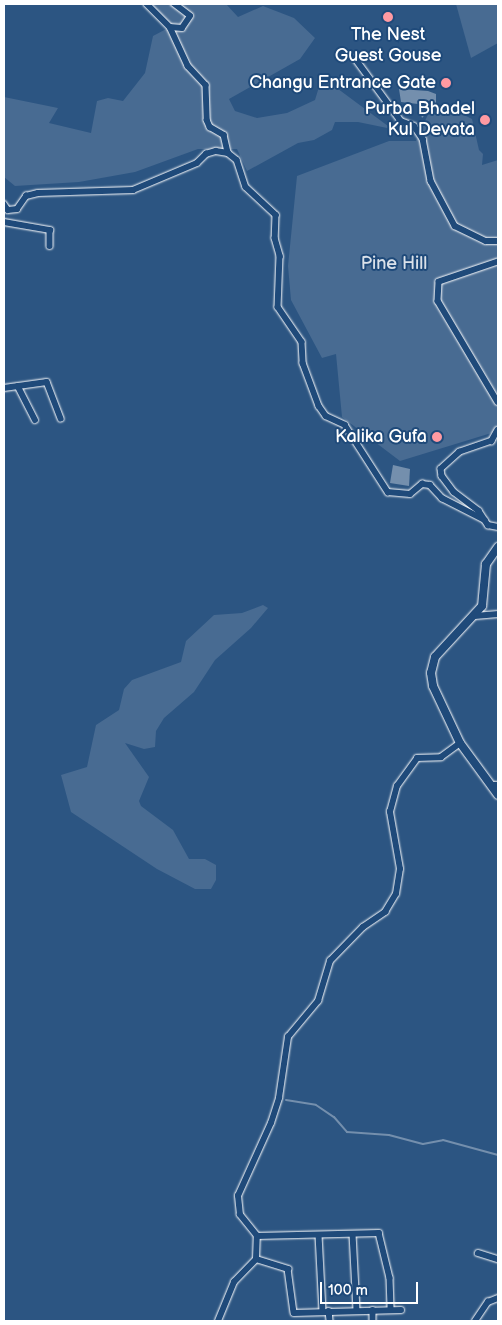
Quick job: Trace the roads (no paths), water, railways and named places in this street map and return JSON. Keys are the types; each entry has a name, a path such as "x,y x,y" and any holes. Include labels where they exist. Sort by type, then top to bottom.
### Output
{"main road":[{"path":"498,546 486,564 482,606 475,616 435,657 431,673 433,686 460,743 496,785 498,795"}],"street":[{"path":"146,4 170,27 188,66 206,85 207,120 210,127 224,135 228,153"},
{"path":"170,27 182,28 190,16 174,4"},
{"path":"356,58 401,121 414,126 423,138 431,181 455,226 486,241 498,240"},
{"path":"4,204 13,210 26,196 38,193 133,190 197,163 206,154 216,151 228,153 237,160 246,187 276,215 278,307 302,342 308,381 323,411 345,425 388,492 410,494 422,484 430,485 442,498 485,520"},
{"path":"4,222 50,230 50,246"},
{"path":"498,262 439,282 438,301 498,402"},
{"path":"4,388 47,382 61,418"},
{"path":"18,386 35,420"},
{"path":"498,430 492,441 460,452 441,469 442,476 454,492 473,505 488,526 498,527"},
{"path":"475,616 498,614"},
{"path":"218,1321 234,1282 256,1258 257,1236 240,1215 238,1196 271,1123 279,1098 288,1038 318,1001 330,962 363,927 386,912 396,894 400,869 391,834 390,803 407,768 417,758 446,755 460,743"},
{"path":"257,1236 379,1233 390,1278 391,1310"},
{"path":"353,1234 357,1310"},
{"path":"319,1235 326,1311 330,1321"},
{"path":"478,1253 498,1259"},
{"path":"256,1258 288,1269 294,1313 401,1310"},
{"path":"475,1321 488,1302 498,1298"},
{"path":"373,1310 373,1321"}],"waterway":[{"path":"286,1100 316,1105 334,1117 347,1132 389,1135 423,1144 443,1140 498,1155"}],"place":[{"name":"The Nest Guest Gouse","path":"388,17"},
{"name":"Changu Entrance Gate","path":"446,83"},
{"name":"Purba Bhadel Kul Devata","path":"485,120"},
{"name":"Kalika Gufa","path":"437,437"}],"park label":[{"name":"Pine Hill","path":"394,264"}]}
